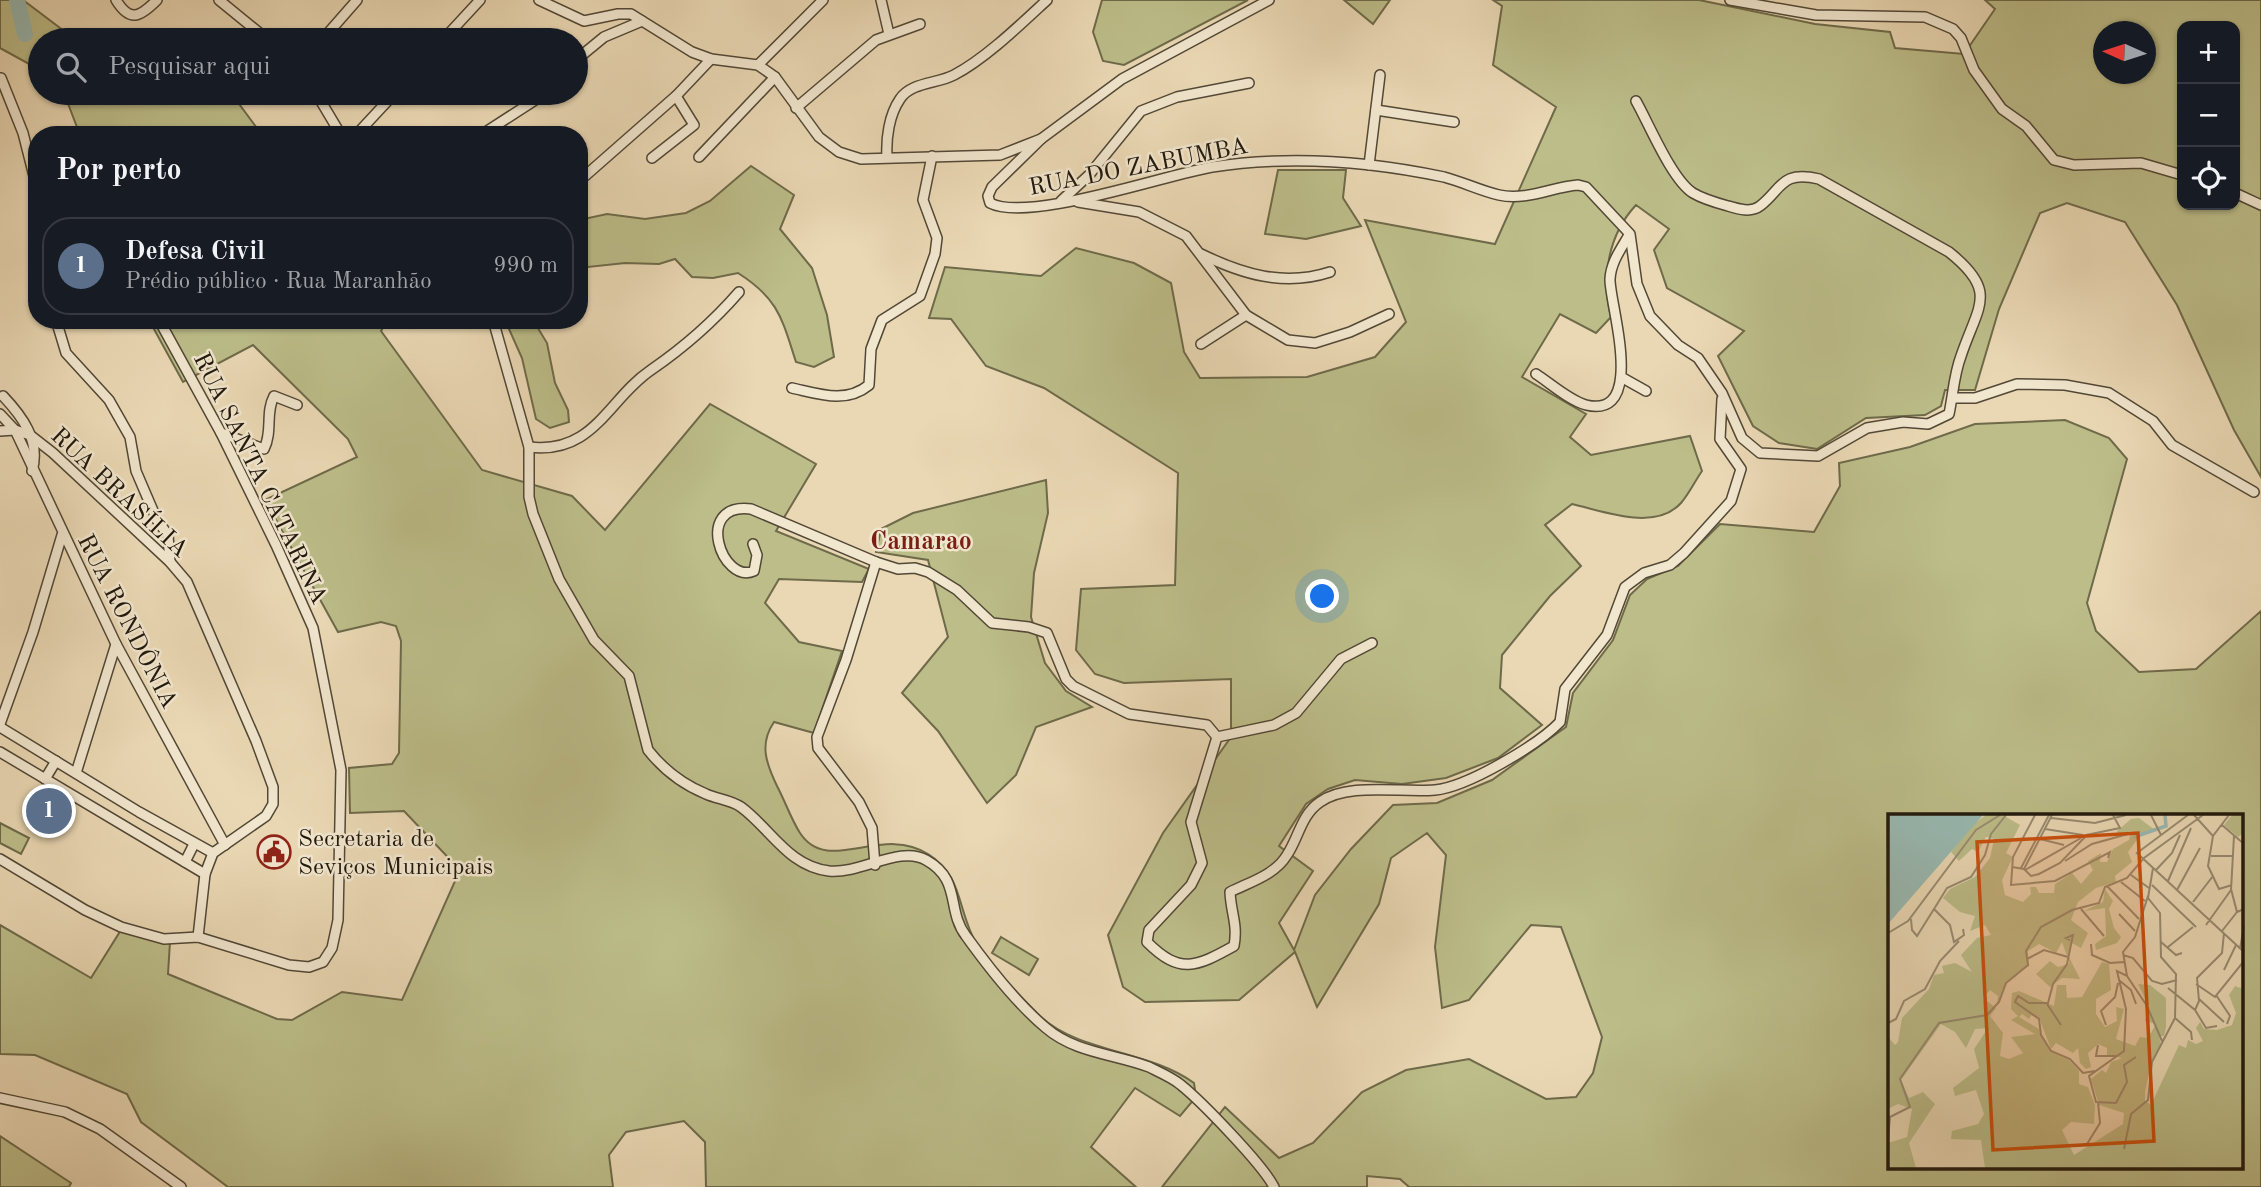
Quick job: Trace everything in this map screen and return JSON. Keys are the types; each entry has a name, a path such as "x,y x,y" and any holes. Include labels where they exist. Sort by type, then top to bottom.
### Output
{"street":[{"path":"116,0 127,15 134,17 142,15 157,0"},
{"path":"219,0 253,28"},
{"path":"332,28 357,0"},
{"path":"454,28 480,0"},
{"name":"RUA DO ZABUMBA","path":"539,0 572,18 584,21 623,13 642,21 692,52 711,59 758,65 775,77 819,137 839,152 861,159 999,155 1041,139"},
{"path":"758,65 823,0"},
{"path":"881,0 889,34"},
{"path":"887,157 888,128 900,99 908,90 953,76 969,66 1047,0"},
{"path":"1041,139 1122,79 1269,0"},
{"path":"1730,0 1816,15 1925,17 1953,29 1961,38 1974,70 2002,109 2026,126 2054,160 2074,164 2141,163 2177,174"},
{"path":"588,50 604,37 642,21"},
{"path":"796,108 865,49 889,34 920,24"},
{"path":"588,173 676,96 711,59"},
{"path":"1369,165 1380,75"},
{"path":"699,157 775,77"},
{"path":"1,78 28,153"},
{"path":"1065,201 1141,111 1177,97 1249,83"},
{"path":"652,158 694,125 676,96"},
{"path":"1630,234 1637,284 1650,316 1678,345 1698,358 1722,393 1742,438 1760,453 1818,456 1867,428 1903,422 1928,424 1949,415 1960,356 1980,304 1977,279 1966,266 1949,252 1819,179 1800,177 1784,182 1759,207 1751,210 1716,203 1691,192 1676,174 1636,101"},
{"path":"323,105 336,126"},
{"path":"364,126 384,105"},
{"path":"495,126 527,105"},
{"path":"1376,110 1454,122"},
{"name":"RUA DO ZABUMBA","path":"1041,139 992,187 988,196 990,203 999,208 1014,209 1065,201 1237,163 1329,160 1446,178 1501,195 1528,195 1578,185 1586,187 1630,234"},
{"path":"792,388 844,397 860,392 869,385 871,349 882,320 920,296 935,254 937,239 923,200 932,156"},
{"path":"2240,196 2261,205"},
{"path":"1065,201 1139,212 1186,236 1247,315 1288,340 1315,343 1350,332 1390,314"},
{"path":"1536,374 1586,405 1605,403 1621,377 1622,343 1610,298 1610,276 1614,260 1630,234"},
{"path":"1201,254 1234,268 1277,279 1310,279 1330,272"},
{"path":"529,447 550,450 563,445 597,423 649,371 668,361 722,312 739,292"},
{"path":"1201,344 1247,315"},
{"path":"58,329 66,353 109,400 130,437 136,471 157,520 167,535 170,562"},
{"name":"RUA SANTA CATARINA","path":"164,329 221,433 313,628 341,770 338,920 332,948 323,962 309,967 289,965 198,937"},
{"path":"496,329 529,447 529,497 533,514 559,579 594,640 629,676 648,751 667,772 705,794 738,805 796,860 815,869 832,871 875,865 894,855 915,856 939,869 949,883 965,935 1042,1025 1065,1041 1152,1069 1180,1084 1252,1159 1273,1187"},
{"path":"1621,377 1646,391"},
{"path":"1953,398 1975,398 2017,384 2065,385 2109,393 2153,421 2172,445 2254,492"},
{"path":"1217,737 1191,821 1202,863 1191,885 1149,929 1147,942 1166,961 1191,966 1234,946 1238,925 1231,908 1230,892 1270,873 1287,855 1298,826 1320,802 1353,788 1384,792 1439,790 1502,764 1560,722 1565,689 1607,635 1625,587 1644,572 1670,565 1731,501 1741,469 1720,439 1722,393"},
{"path":"221,433 264,449 270,427 269,405 274,396 297,405"},
{"name":"RUA BRASÍLIA","path":"1,397 21,415 30,435 53,453 170,562 187,582 256,741 273,787 272,804 266,816 213,853"},
{"name":"RUA RONDÔNIA","path":"0,414 15,430 34,466 62,535 116,644 225,845"},
{"path":"0,432 15,430 30,435 34,466 53,453"},
{"path":"752,544 757,555 754,571 747,573 735,569 722,554 719,544 718,530 722,517 736,509 751,509 876,562 898,569 915,568 928,572 957,590 992,623 1029,628 1047,634 1066,679 1086,693 1129,714 1200,722 1207,725 1217,737"},
{"path":"0,859 85,910 121,927 164,939 198,937 205,874 213,853 55,761 0,725 33,632 62,535"},
{"path":"875,865 872,828 859,802 818,748 817,737 846,660 876,562"},
{"path":"1217,737 1274,725 1296,713 1314,696 1341,659 1372,643"},
{"path":"76,773 116,644"},
{"path":"0,752 205,874"},
{"path":"45,779 55,761"},
{"path":"185,862 194,844"},
{"path":"0,1098 65,1112 100,1129 180,1187"}],"green space":[{"path":"0,0 23,0 60,28 28,28 28,63 0,48"},
{"path":"1102,0 1248,0 1124,65 1103,61 1093,32"},
{"path":"1344,0 1390,0 1373,24"},
{"path":"1493,0 1699,0 1815,24 1890,32 1895,48 1964,54 1995,9 1985,0 2261,0 2261,477 2234,430 2177,305 2125,222 2067,203 2040,213 1999,309 1975,390 1945,390 1941,406 1925,415 1866,418 1817,449 1779,443 1753,426 1718,356 1744,331 1667,288 1654,250 1669,229 1636,205 1619,230 1609,258 1607,287 1611,317 1596,333 1560,314 1522,377 1586,414 1570,437 1591,455 1690,436 1702,471 1687,496 1670,512 1643,518 1628,517 1572,504 1545,525 1581,566 1550,596 1502,655 1500,688 1542,725 1498,758 1446,778 1402,784 1355,780 1328,789 1306,804 1279,846 1313,871 1279,923 1294,950 1315,895 1351,849 1393,805 1437,803 1492,780 1566,727 1573,693 1613,640 1630,595 1647,579 1678,566 1720,524 1814,532 1840,486 1839,463 1910,447 1975,424 2065,420 2109,438 2127,459 2087,603 2096,631 2139,672 2196,669 2261,611 2261,1187 1409,1187 1400,1179 1367,1176 1367,1187 1162,1187 1225,1107 1279,1158 1313,1143 1362,1092 1406,1070 1469,1059 1546,1099 1576,1097 1593,1073 1602,1037 1561,927 1531,925 1469,1000 1442,1008 1435,947 1446,855 1427,833 1391,858 1379,904 1317,1007 1295,952 1239,1000 1145,1002 1123,987 1108,935 1163,833 1231,737 1231,679 1124,683 1095,674 1076,650 1081,589 1175,585 1178,473 1044,388 986,366 951,319 929,318 945,267 1041,276 1076,248 1134,263 1171,283 1184,352 1200,378 1307,377 1375,357 1406,322 1365,220 1495,244 1556,107 1493,65 1502,6"},
{"path":"69,105 240,105 255,126 77,126"},
{"path":"751,166 794,195 780,229 812,268 827,315 834,357 814,367 796,362 787,334 771,301 738,273 713,278 692,277 675,259 659,264 625,263 588,267 588,218 607,214 645,219 686,213 710,201"},
{"path":"1278,170 1346,170 1343,198 1361,226 1306,239 1265,234"},
{"path":"154,329 382,329 381,331 482,470 572,496 605,530 710,404 816,464 776,531 869,569 862,582 779,579 765,603 799,642 842,651 814,733 774,722 769,730 765,746 773,778 797,828 812,845 825,850 840,851 892,844 910,846 940,863 954,884 971,933 982,953 1040,1016 1056,1028 1094,1045 1156,1064 1194,1083 1196,1097 1180,1116 1135,1088 1091,1147 1136,1187 706,1187 705,1142 684,1121 626,1132 609,1155 613,1187 228,1187 141,1122 127,1094 35,1055 0,1054 0,925 91,978 121,930 170,942 168,974 277,1019 292,1020 342,992 402,1000 460,870 404,811 350,813 349,768 392,764 399,753 401,641 396,626 381,622 338,632 265,500 357,457 348,439 253,345 183,382"},
{"path":"509,329 538,329 547,343 555,383 568,410 569,422 550,428 536,419 522,358"},
{"path":"1046,480 1048,513 1034,573 1031,617 1045,663 1066,691 1092,707 1036,727 1016,775 987,803 938,731 902,693 948,637 928,560 876,552 881,529 913,513"},
{"path":"0,823 29,838 21,854 0,843"},
{"path":"1001,937 1038,959 1029,975 992,953"},
{"path":"0,1136 71,1183 69,1187 0,1187"}],"waterway":[{"path":"17,0 25,34"}],"place":[{"name":"Defesa Civil","path":"49,811"},
{"name":"Secretaria de Seviços Municipais","path":"274,852"}],"district":[{"name":"Camarao","path":"921,540"}]}
